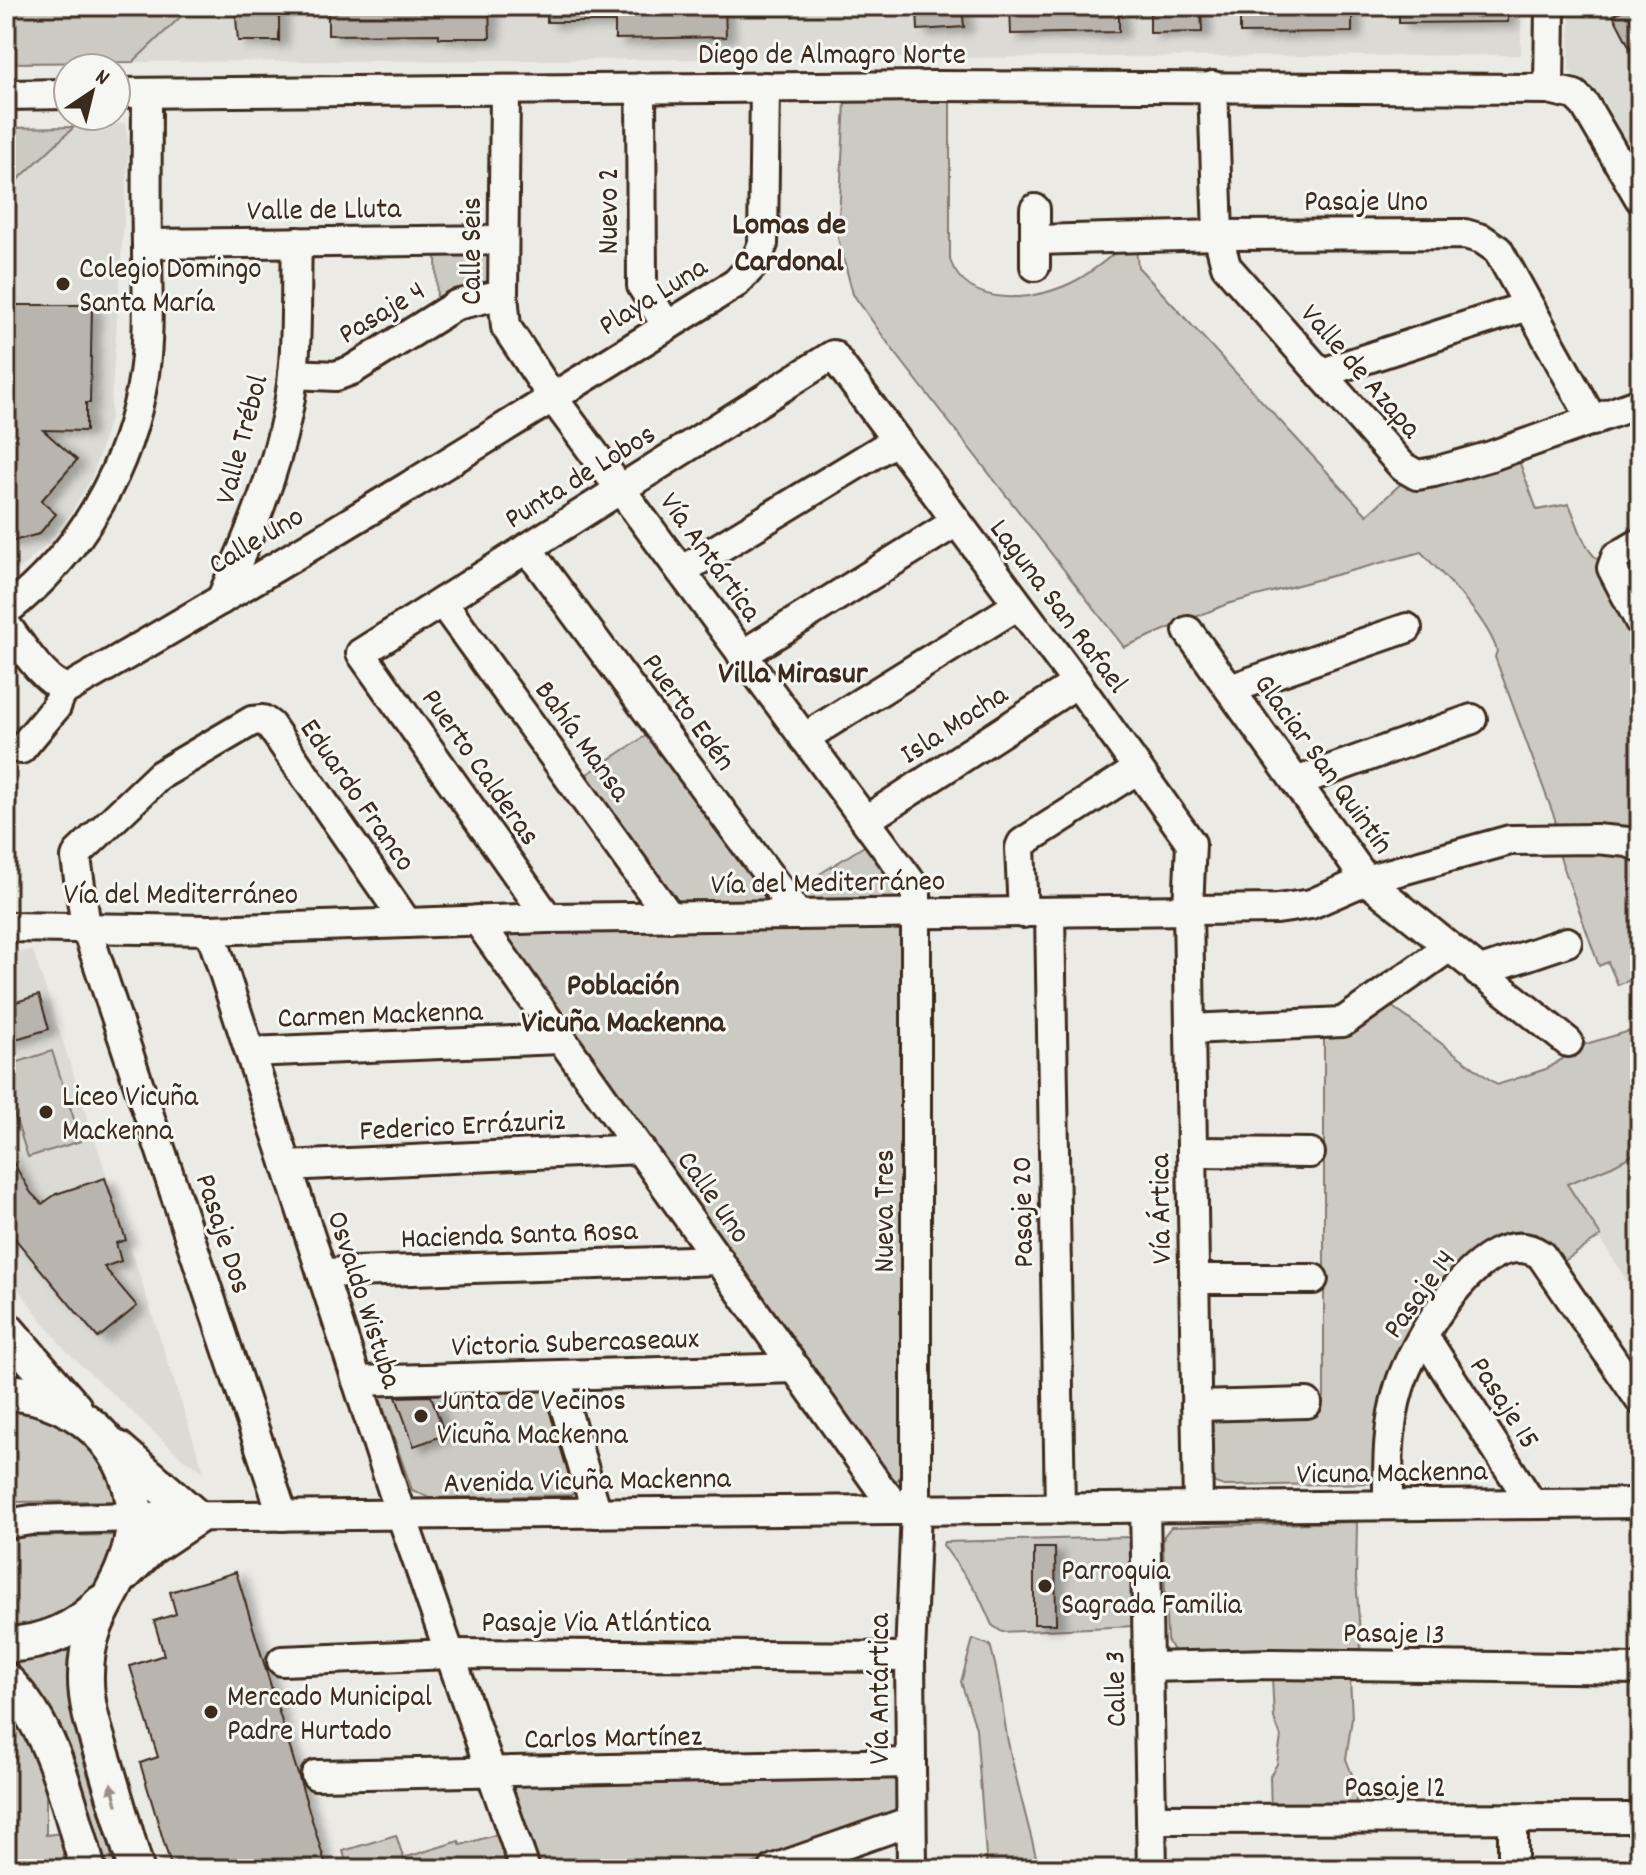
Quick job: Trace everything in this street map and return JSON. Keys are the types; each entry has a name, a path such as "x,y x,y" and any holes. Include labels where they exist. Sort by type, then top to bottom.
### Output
{"main road":[{"path":"6,1329 94,1428 124,1469 131,1493 134,1517 131,1544 89,1641 86,1692 136,1869"},
{"path":"6,1392 26,1393 52,1400 94,1428 196,1517 151,1547 80,1623 45,1639 6,1645"},
{"path":"6,1681 27,1705 50,1745 88,1869"}],"street":[{"path":"1550,6 1549,89 1575,95 1585,105 1640,199"},
{"name":"Valle de Azapa","path":"1213,86 1218,235 1226,266 1403,467 1417,475 1491,456 1640,403"},
{"name":"Diego de Almagro Norte","path":"132,93 765,87 1549,89"},
{"name":"Playa Luna","path":"553,398 746,274 763,244 765,87"},
{"name":"Nuevo 2","path":"641,88 642,286 667,326"},
{"name":"Calle Seis","path":"505,90 503,294 506,327 553,398"},
{"path":"6,611 46,578 64,556 95,512 128,440 144,372 147,93"},
{"path":"6,95 52,94"},
{"name":"Pasaje Uno","path":"1035,209 1036,253 1218,235 1465,234 1482,239 1498,250 1593,421"},
{"name":"Valle de Lluta","path":"147,244 503,240"},
{"name":"Valle Trébol","path":"221,600 251,530 288,414 293,374 297,242"},
{"name":"Pasaje 4","path":"293,374 336,376 352,370 456,305 503,294"},
{"path":"1322,373 1528,306"},
{"name":"Laguna San Rafael","path":"833,355 1077,683 1191,843 1188,909"},
{"name":"Punta de Lobos","path":"361,653 833,355"},
{"name":"Vía Antártica","path":"553,398 913,883 918,912"},
{"name":"Calle Uno","path":"63,688 69,688 221,600 553,398"},
{"path":"681,571 895,441"},
{"path":"742,655 956,522"},
{"path":"1640,543 1616,557 1612,563 1614,573 1640,622"},
{"name":"Puerto Edén","path":"527,548 798,915"},
{"name":"Bahía Mansa","path":"442,602 670,917"},
{"path":"804,738 1018,605"},
{"path":"6,625 47,678 63,688 56,707 21,749"},
{"path":"1230,689 1407,628"},
{"name":"Glaciar San Quintín","path":"1188,631 1366,880 1568,1042"},
{"name":"Puerto Calderas","path":"361,653 548,918"},
{"name":"Isla Mocha","path":"866,820 1077,683"},
{"path":"1296,782 1472,719"},
{"name":"Eduardo Franco","path":"86,927 76,858 78,853 160,775 252,721 263,720 270,725 407,923"},
{"name":"Pasaje 20","path":"1060,1509 1037,913 1020,848 1022,843 1138,769"},
{"name":"Vía del Mediterráneo","path":"6,927 210,930 548,918 1295,908 1366,880 1510,840 1596,839 1628,842 1640,847"},
{"name":"Vía Ártica","path":"1188,909 1198,1507"},
{"name":"Nueva Tres","path":"907,1510 918,912"},
{"name":"Calle Uno","path":"477,920 796,1368 907,1510"},
{"name":"Pasaje Dos","path":"86,927 283,1516"},
{"name":"Osvaldo Wistuba","path":"210,930 357,1381 525,1869"},
{"path":"1478,972 1567,942"},
{"path":"1190,1029 1343,1022 1448,948"},
{"name":"Carmen Mackenna","path":"250,1052 561,1039"},
{"name":"Federico Errázuriz","path":"287,1166 640,1149"},
{"path":"1192,1152 1310,1153"},
{"name":"Pasaje 14","path":"1388,1505 1391,1419 1405,1372 1424,1336 1457,1288 1486,1258 1510,1248 1533,1250 1541,1255 1640,1400"},
{"name":"Hacienda Santa Rosa","path":"322,1273 719,1260"},
{"path":"1194,1279 1313,1279"},
{"name":"Pasaje 15","path":"1424,1336 1532,1504"},
{"name":"Victoria Subercaseaux","path":"357,1381 796,1368"},
{"path":"556,1377 597,1513"},
{"path":"1196,1406 1307,1403"},
{"name":"Vicuna Mackenna","path":"1145,1508 1640,1503"},
{"name":"Avenida Vicuña Mackenna","path":"14,1520 1145,1508"},
{"name":"Calle 3","path":"1145,1508 1152,1869"},
{"name":"Vía Antártica","path":"907,1510 912,1869"},
{"name":"Pasaje Via Atlántica","path":"282,1661 450,1654 910,1657"},
{"name":"Pasaje 13","path":"1148,1667 1271,1664 1640,1669"},
{"name":"Carlos Martínez","path":"316,1775 911,1763"},
{"name":"Pasaje 12","path":"1151,1819 1640,1818"},
{"path":"1513,1820 1513,1869"},
{"path":"774,1869 911,1821"}],"shaded area":[{"path":"6,6 192,6 133,62 132,52 52,52 52,63 6,63"},
{"path":"192,6 1521,6 1521,55 133,62"},
{"path":"1570,6 1640,6 1640,170 1607,107 1569,71"},
{"path":"845,101 950,101 950,260 959,276 972,288 1006,297 1044,293 1077,280 1123,246 1136,248 1138,267 1367,515 1406,479 1443,483 1519,461 1537,510 1569,504 1587,546 1604,563 1640,630 1640,1004 1630,980 1618,985 1608,962 1599,966 1560,857 1555,819 1495,657 1497,651 1492,638 1464,598 1421,552 1227,604 1124,647 853,294 838,238"},
{"path":"52,127 52,132 69,132 6,191 6,128"},
{"name":"Colegio Domingo Santa María","path":"69,132 127,132 129,146 110,419 92,477 73,510 48,543 6,582 6,191"},
{"path":"491,247 497,284 437,308 436,252"},
{"path":"650,733 769,893 763,901 671,901 578,780"},
{"path":"869,843 903,889 900,900 804,902 791,892"},
{"path":"893,923 902,934 902,1470 898,1480 891,1483 499,933"},
{"name":"Liceo Vicuña Mackenna","path":"33,951 204,1472 182,1458 64,1349 6,1273 6,952"},
{"path":"1390,1005 1497,1085 1546,1069 1586,1044 1640,1028 1640,1151 1567,1184 1601,1236 1563,1262 1547,1246 1527,1236 1427,1318 1379,1483 1224,1486 1215,1483 1207,1474 1207,1417 1216,1410 1321,1405 1324,1397 1324,1032"},
{"path":"52,1051 81,1141 28,1157 6,1089 6,1066"},
{"path":"1640,1151 1640,1303 1567,1184"},
{"path":"548,1387 577,1492 571,1495 430,1498 412,1490 380,1398 385,1389"},
{"path":"6,1407 48,1416 80,1434 105,1467 111,1479 114,1501 6,1502"},
{"path":"1357,1522 1356,1578 1361,1649 1181,1654 1172,1649 1167,1640 1163,1542 1171,1527"},
{"path":"119,1535 106,1571 83,1603 55,1620 6,1632 6,1537"},
{"path":"1131,1537 1135,1540 1134,1626 1002,1632 992,1625 978,1594 943,1545 944,1542"},
{"path":"80,1633 76,1717 80,1749 116,1869 103,1869 6,1668 6,1654"},
{"path":"973,1639 990,1645 1012,1758 1039,1869 987,1869 976,1728 961,1682"},
{"path":"1272,1677 1350,1678 1352,1718 1346,1759 1356,1785 1356,1810 1271,1811 1270,1776 1277,1764 1281,1737 1274,1718"},
{"path":"6,1701 31,1740 46,1783 46,1835 61,1833 71,1869 6,1869"},
{"path":"903,1776 903,1805 897,1813 738,1869 538,1869 511,1787 516,1781"},
{"path":"505,1832 518,1869 411,1869 407,1857 459,1841 461,1845"},
{"path":"396,1835 407,1869 348,1869 343,1851"}],"building":[{"path":"235,6 279,6 279,41 238,41"},
{"path":"328,6 489,6 490,38 439,38 439,34 328,35"},
{"path":"547,6 725,6 726,37 615,39 615,22 547,22"},
{"path":"917,6 962,6 964,27 918,30"},
{"path":"1010,6 1119,6 1119,32 1011,34"},
{"path":"1150,6 1201,6 1202,32 1150,33"},
{"path":"1240,6 1352,6 1352,32 1240,33"},
{"path":"1399,6 1508,6 1508,22 1399,23"},
{"path":"1631,6 1640,6 1640,67 1613,15"},
{"path":"6,305 92,305 90,403 86,403 86,431 43,430 77,460 41,501 56,514 39,534 6,543"},
{"path":"39,995 49,1029 6,1042 6,1005"},
{"path":"6,1150 31,1193 42,1204 56,1194 105,1178 126,1240 116,1243 121,1261 104,1267 137,1306 98,1338 6,1228"},
{"name":"Junta de Vecinos Vicuña Mackenna","path":"431,1396 445,1435 414,1446 396,1397"},
{"name":"Parroquia Sagrada Familia","path":"1034,1548 1055,1548 1056,1624 1034,1624"},
{"name":"Mercado Municipal Padre Hurtado","path":"236,1572 327,1869 172,1869 140,1763 158,1757 130,1666 164,1655 154,1621 176,1614 170,1592"}],"place":[{"name":"Colegio Domingo Santa María","path":"63,284"},
{"name":"Liceo Vicuña Mackenna","path":"46,1112"},
{"name":"Junta de Vecinos Vicuña Mackenna","path":"421,1416"},
{"name":"Parroquia Sagrada Familia","path":"1045,1586"},
{"name":"Mercado Municipal Padre Hurtado","path":"211,1712"}],"district":[{"name":"Lomas de Cardonal","path":"789,240"},
{"name":"Villa Mirasur","path":"793,671"},
{"name":"Población Vicuña Mackenna","path":"623,1002"}]}
